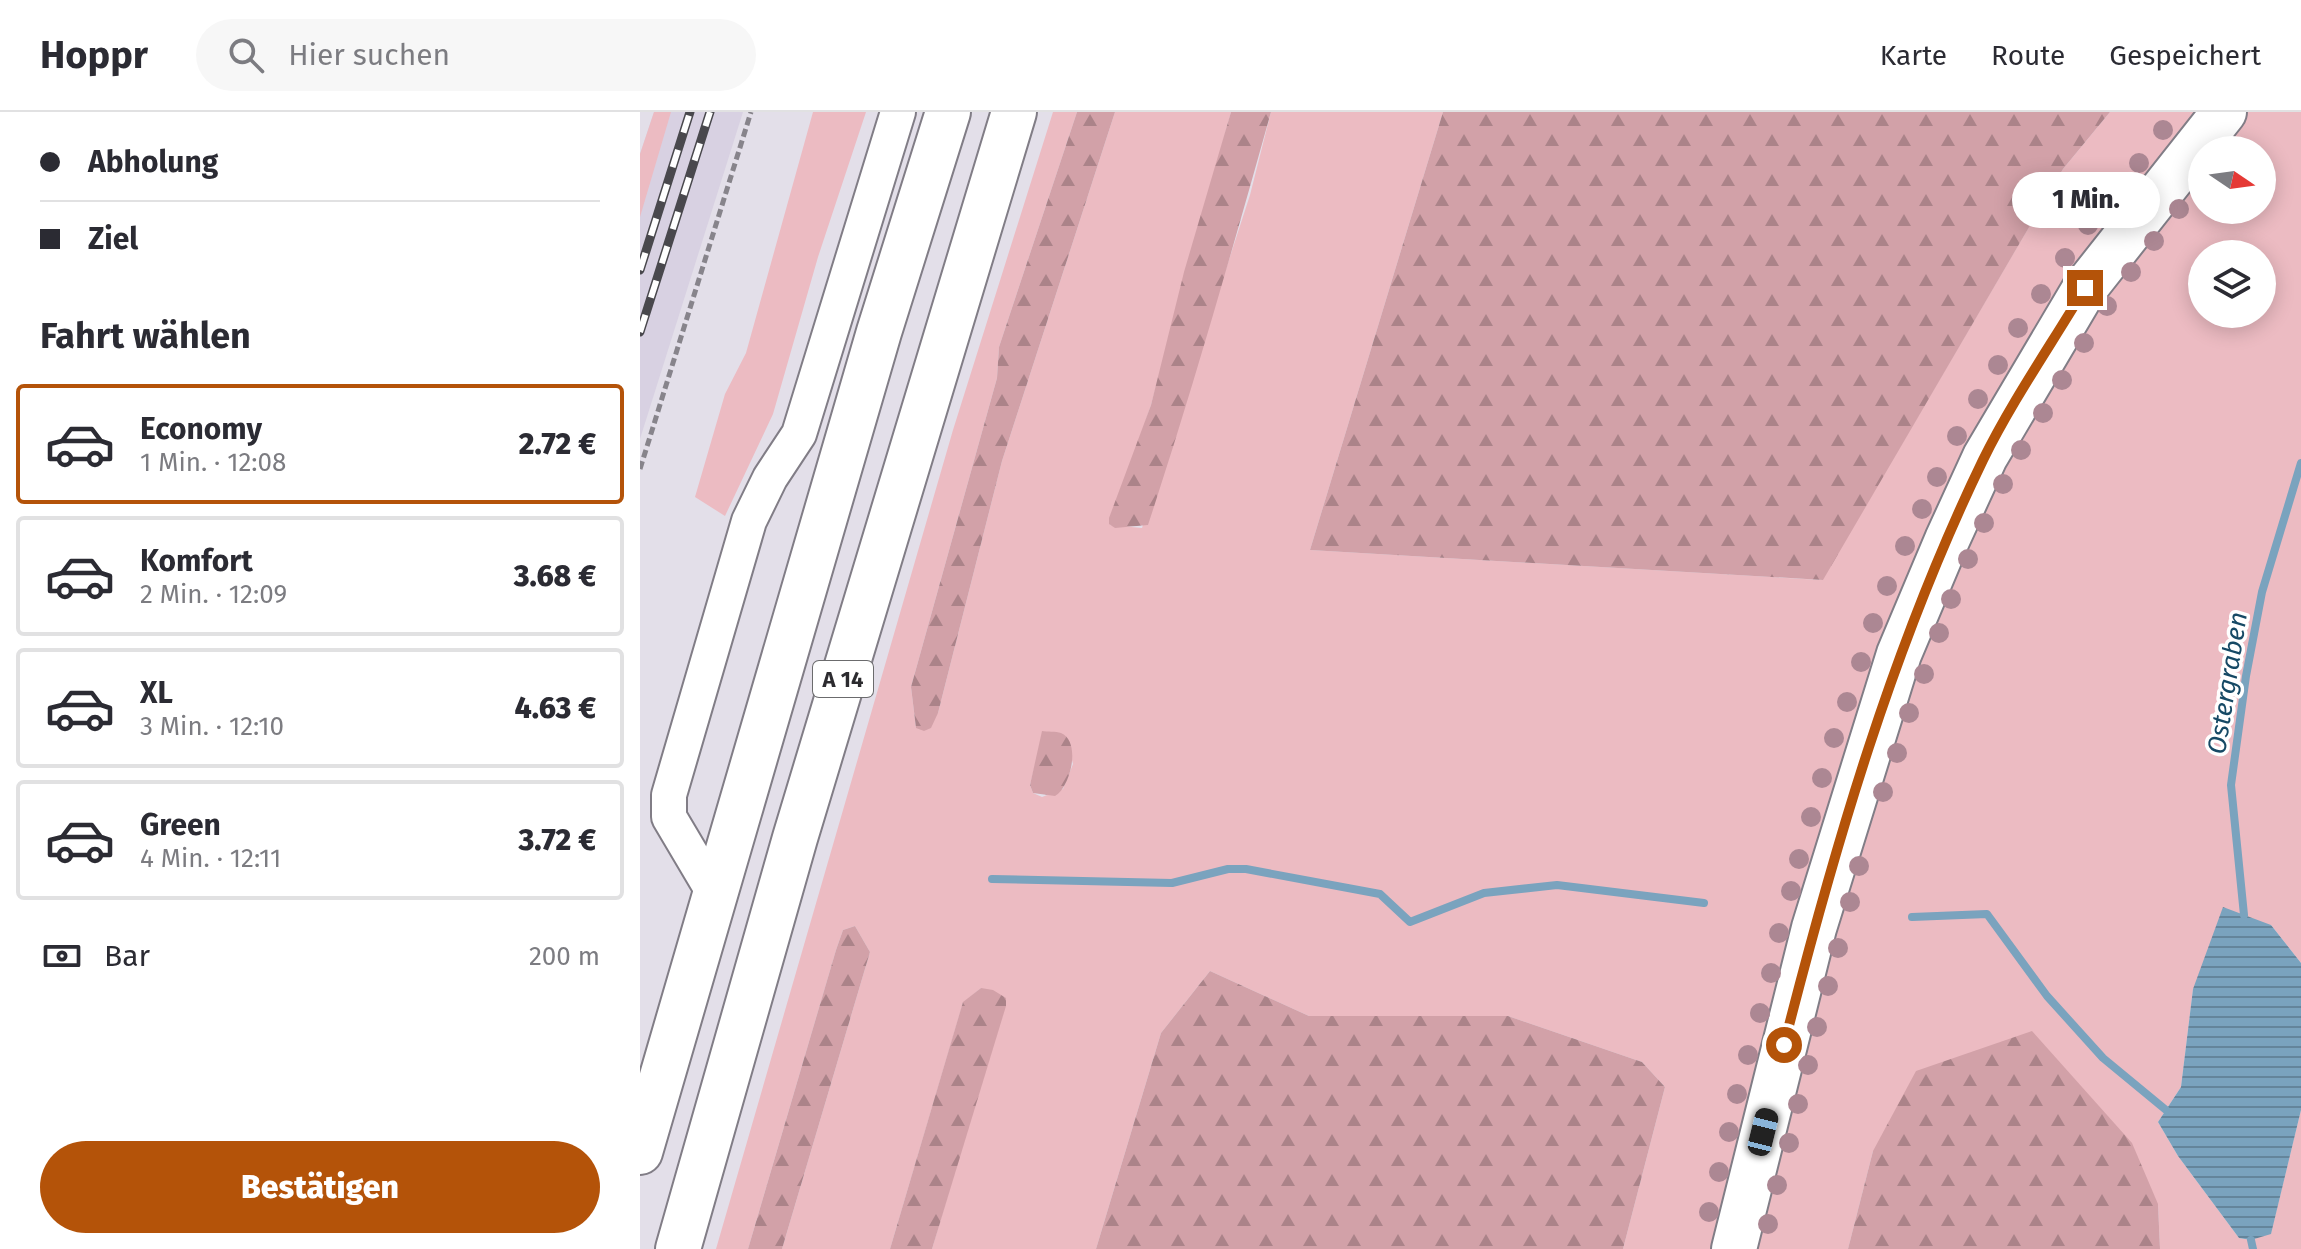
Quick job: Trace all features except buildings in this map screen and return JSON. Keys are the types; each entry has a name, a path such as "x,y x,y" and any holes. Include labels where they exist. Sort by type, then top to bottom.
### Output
{"main road":[{"name":"A 14","path":"640,1152 714,893 948,112"},
{"name":"A 14","path":"678,1249 795,838 1014,112"},
{"path":"1734,1249 1814,928 1899,654 1947,540 1985,457 2085,288 2224,112"}],"lane":[{"path":"714,893 669,817 669,795 749,521 770,478 799,434 898,112"},
{"path":"922,112 931,169"}],"path":[{"path":"640,469 751,112"}],"shaded area":[{"path":"654,112 743,112 640,439 640,154"},
{"path":"654,112 671,112 640,217 640,154"},
{"path":"813,112 866,112 818,257 773,414 725,516 695,497 725,394 746,353"},
{"path":"1053,112 1077,112 999,347 997,378 911,687 916,728 938,713 1002,461 1115,112 1231,112 1151,405 1110,525 1142,528 1250,195 1271,112 1443,112 1310,550 1822,580 2063,169 2110,112 2205,112 2012,371 1717,1249 1623,1249 1665,1087 1642,1062 1508,1016 1309,1016 1210,971 1161,1033 1096,1249 932,1249 960,1153 981,988 963,1003 890,1249 782,1249 870,952 855,926 843,930 836,950 748,1249 716,1249 953,430","holes":["1043,733 1066,738 1073,764 1063,789 1042,797 1033,793 1030,785"]},
{"path":"2245,112 2301,112 2301,963 2271,925 2193,989 2181,1087 2158,1122 2178,1156 2239,1238 2251,1240 2271,1233 2301,1110 2301,1249 2160,1249 2158,1204 1873,1151 1848,1249 1748,1249 1790,1079 1921,635 2046,375 2188,178 2188,224 2276,224 2276,136 2223,136"}],"green space":[{"path":"1077,112 1115,112 1002,461 938,713 931,728 924,731 916,728 911,687 997,378 999,347"},
{"path":"1231,112 1271,112 1148,525 1115,528 1109,524 1109,518 1151,405 1184,272"},
{"path":"1443,112 2110,112 2063,169 1823,580 1310,550"},
{"path":"1042,731 1061,733 1071,746 1069,775 1055,796 1033,793 1030,785"},
{"path":"855,926 870,952 782,1249 748,1249 836,950 843,930"},
{"path":"1210,971 1309,1016 1508,1016 1642,1062 1665,1087 1623,1249 1096,1249 1161,1033"},
{"path":"981,988 993,990 1006,998 1006,1006 932,1249 890,1249 963,1002"},
{"path":"2032,1031 2132,1143 2158,1204 2160,1249 1848,1249 1873,1151 1916,1071"}],"water":[{"path":"2223,907 2271,925 2301,963 2301,1110 2271,1234 2251,1240 2239,1238 2178,1156 2158,1122 2181,1087 2193,989"}],"waterway":[{"name":"Ostergraben","path":"2244,915 2231,785 2246,676 2262,592 2301,463"},
{"path":"992,879 1172,883 1228,869 1246,869 1380,894 1410,922 1484,893 1557,885 1704,903"},
{"path":"1912,917 1987,914 2047,996 2103,1058 2166,1110"},
{"name":"Ostergraben","path":"2251,1240 2253,1249"}],"railway":[{"path":"640,270 690,112"},
{"path":"640,332 710,112"}],"route":[{"path":"1784,1045 1814,928 1899,654 1985,457 2085,288"}]}
